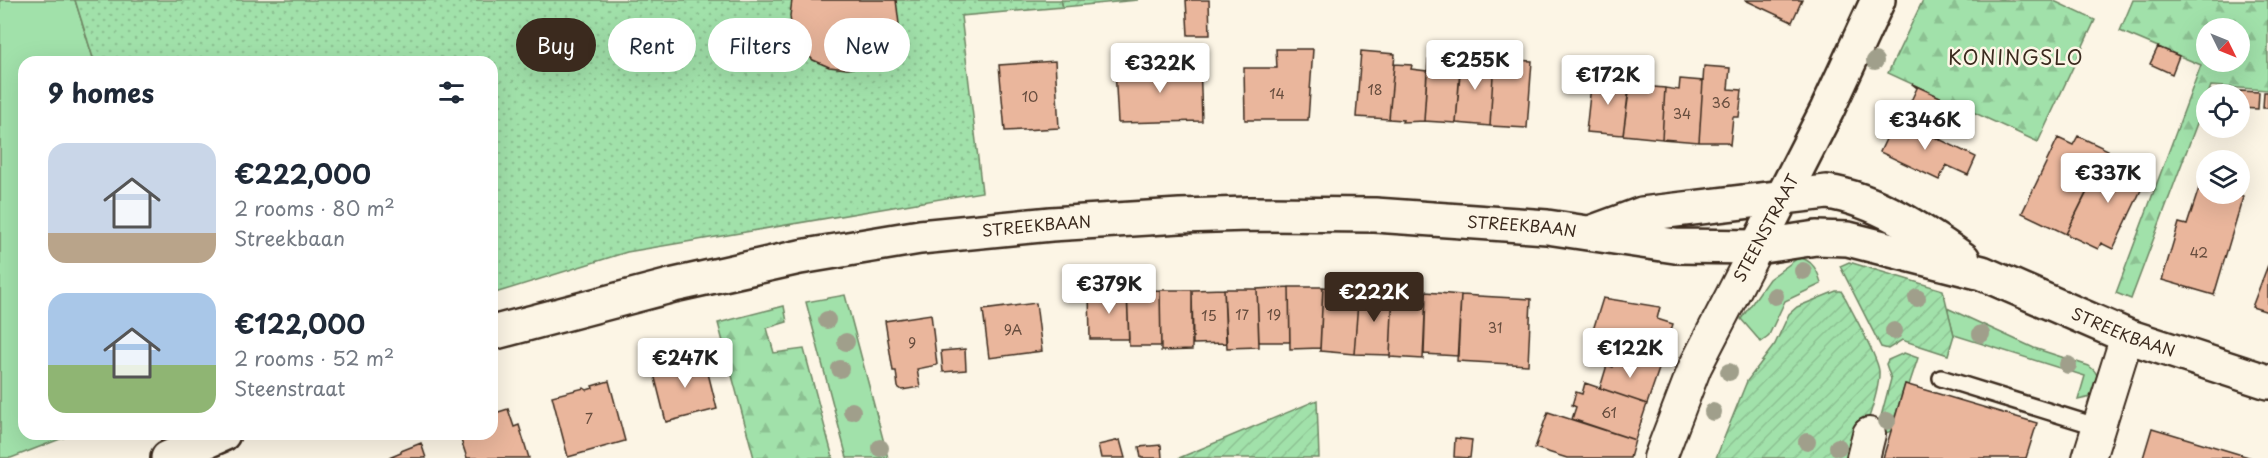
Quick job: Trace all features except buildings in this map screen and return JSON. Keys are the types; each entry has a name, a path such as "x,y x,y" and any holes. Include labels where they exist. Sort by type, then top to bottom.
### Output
{"street":[{"name":"STEENSTRAAT","path":"1660,458 1695,367 1784,195 1878,0"},
{"name":"STREEKBAAN","path":"1593,232 1642,214 1819,191 1854,199 1919,230 1982,273"},
{"name":"STREEKBAAN","path":"498,331 674,285 800,257 920,237 1051,224 1249,214 1321,214 1387,216 1593,232 1675,246 1757,246 1816,238 1838,238 1982,273 2127,336 2268,382"},
{"path":"2089,458 2127,336"},
{"path":"168,458 209,440"}],"lane":[{"path":"1941,378 2099,427"}],"green space":[{"path":"0,0 75,0 92,56 18,56 18,440 58,440 11,458 0,458"},
{"path":"75,0 1061,0 1063,7 961,16 982,192 627,252 498,292 498,56 92,56"},
{"path":"1061,0 1138,0 1063,7"},
{"path":"1923,0 2052,0 2095,20 2038,142 1888,73"},
{"path":"2133,0 2268,0 2268,90 2250,89 2250,84 2196,84 2196,126 2131,299 2116,293 2198,72 2250,72 2250,18 2196,18 2196,63 2120,31"},
{"path":"1798,258 1811,263 1819,275 1821,284 1785,301 1768,337 1761,342 1741,319 1769,279"},
{"path":"1849,262 1943,290 1954,335 1948,355 1902,340 1888,349 1881,347 1840,266"},
{"path":"1841,291 1846,299 1870,346 1879,371 1870,416 1851,458 1716,458 1747,381 1775,344 1789,314 1797,307"},
{"path":"845,295 888,458 847,458 806,302"},
{"path":"784,306 787,322 767,328 774,353 804,349 833,458 754,458 718,323"},
{"path":"1947,308 2034,348 2089,366 2096,373 2098,380 2091,397 2078,400 2085,376 1954,335"},
{"path":"1904,353 1918,358 1909,385 1905,384 1891,431 1884,434 1877,431 1891,379 1886,364 1888,360"},
{"path":"1317,400 1319,458 1179,458"}],"district":[{"name":"KONINGSLO","path":"2016,58"}]}
